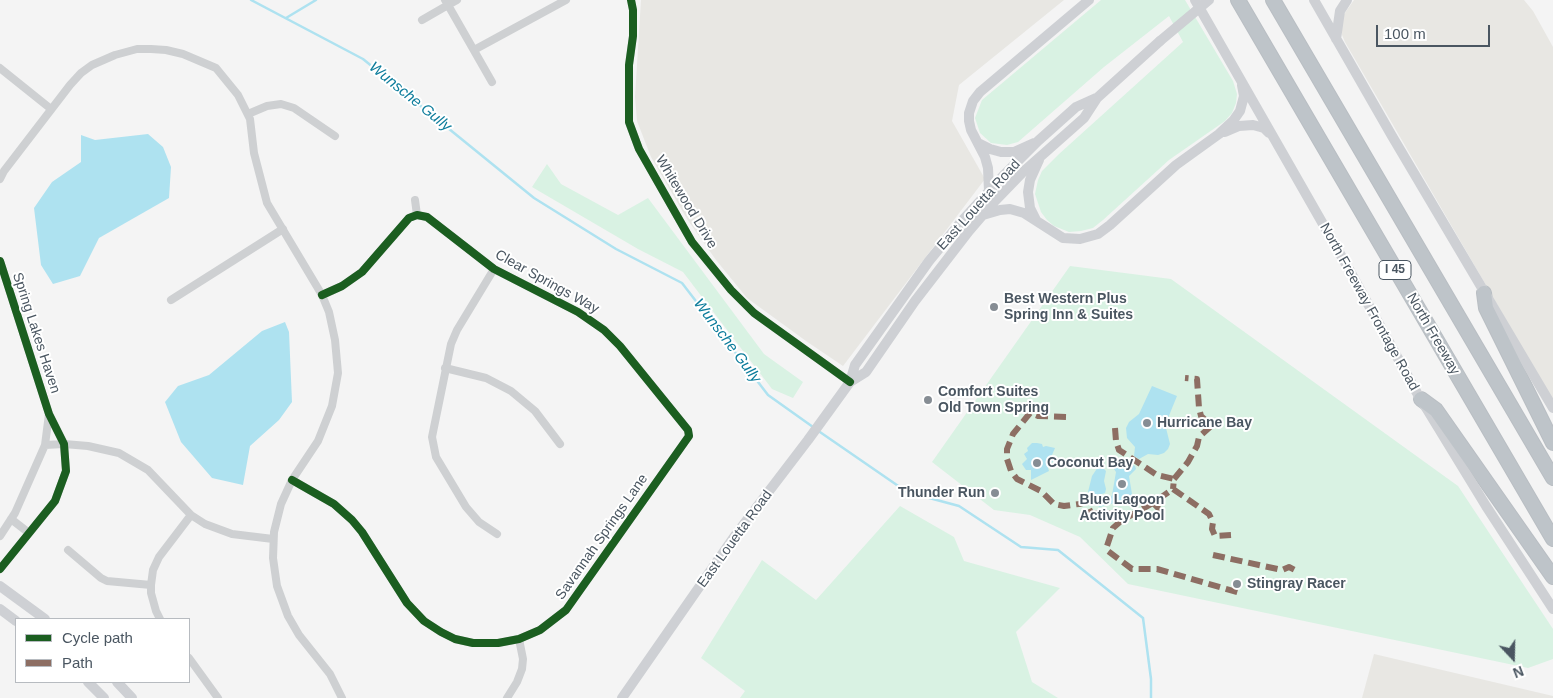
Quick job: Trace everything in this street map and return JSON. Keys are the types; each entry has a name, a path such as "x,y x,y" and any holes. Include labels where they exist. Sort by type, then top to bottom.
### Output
{"highway":[{"name":"North Freeway","path":"1238,0 1553,539"},
{"name":"I 45","path":"1273,0 1553,478"},
{"path":"1484,293 1486,308 1553,443"},
{"path":"1421,399 1436,410 1553,577"}],"main road":[{"path":"989,191 988,168 969,121 973,101 980,92 1089,0"},
{"name":"North Freeway Frontage Road","path":"1195,0 1352,273 1421,399 1486,506 1553,610"},
{"name":"East Louetta Road","path":"850,382 866,372 915,301 983,215 1042,155 1084,118 1097,98 1209,0"},
{"path":"1314,0 1553,408"},
{"path":"1336,39 1338,18 1347,0"},
{"path":"983,215 1010,209 1024,213 1063,238 1080,239 1098,234 1176,165 1219,134 1233,121 1240,111 1244,96 1240,79"},
{"name":"East Louetta Road","path":"622,698 734,537 836,402 850,382 855,365 929,261 989,191 1038,141 1076,107 1097,98"},
{"path":"1219,134 1239,126 1253,125 1264,128 1274,137"},
{"path":"978,143 1001,152 1014,152 1038,141"},
{"path":"1036,220 1030,208 1028,192 1030,180 1042,155"},
{"path":"943,244 944,263"},
{"path":"0,586 44,618"},
{"path":"0,609 15,620"},
{"path":"89,683 104,698"},
{"path":"118,683 132,698"}],"street":[{"path":"422,20 446,3 457,0"},
{"path":"474,50 548,3 566,0"},
{"name":"Whitewood Drive","path":"631,0 633,36 629,65 629,122 640,150 692,242 731,290 754,313 850,382"},
{"path":"446,3 492,82"},
{"path":"0,179 4,171 70,85 81,73 105,58 125,51 151,49 183,54 216,68 238,95 248,114 254,153 266,203 322,295 329,312 337,348 336,390 326,425 318,441 292,480 281,504 273,539 274,573 284,608 299,635 330,674 342,698"},
{"path":"0,68 51,109"},
{"path":"248,114 267,106 282,104 294,108 335,136"},
{"path":"322,295 342,286 362,272 406,221 417,215 416,200"},
{"name":"Clear Springs Way","path":"417,215 430,218 494,269 578,312 610,335 680,420 689,434"},
{"path":"171,300 283,229"},
{"name":"Spring Lakes Haven","path":"1,266 49,414 64,444"},
{"path":"494,269 457,330 451,344 432,437 436,457 472,515 497,534"},
{"path":"445,368 486,378 511,391 535,411 560,444"},
{"path":"0,536 11,519 45,445 49,414"},
{"name":"Savannah Springs Lane","path":"292,480 334,504 352,520 362,532 407,603 424,621 449,636 473,643 498,643 519,639 545,628 570,605 689,434"},
{"path":"45,445 64,444 104,448 129,458 148,470 191,515 204,524 240,536 273,539"},
{"path":"0,569 55,502 66,471 64,444"},
{"path":"160,618 154,606 151,585 153,570 159,557 191,515"},
{"path":"11,519 29,533"},
{"path":"68,550 100,578 108,581 151,585"},
{"path":"507,698 517,682 522,669 523,660 519,639"},
{"path":"190,659 218,698"}],"shaded area":[{"path":"641,0 1064,0 959,85 952,121 985,179 843,366 747,298 716,260 687,219 651,157 637,121 635,97"},
{"path":"1354,0 1524,0 1533,11 1553,47 1553,401 1345,42 1342,35 1342,17"},
{"path":"1374,654 1553,696 1553,698 1362,698"}],"green space":[{"path":"1101,0 1185,0 1233,81 1237,94 1236,103 1232,113 1225,121 1169,160 1093,228 1069,232 1054,226 1041,212 1035,194 1042,171 1183,42 1169,16 1104,67 1018,142 1007,145 991,143 980,133 975,118 982,100"},
{"path":"547,164 561,184 618,215 648,198 764,354 803,382 793,398 772,389 683,272 638,249 532,187"},
{"path":"1070,266 1171,279 1458,486 1553,629 1553,659 1528,668 1128,584 1080,537 1030,515 994,510 932,462"},
{"path":"900,506 954,537 964,561 1060,588 1016,632 1032,682 1058,698 740,698 745,691 701,658 762,560 816,600"}],"water":[{"path":"148,134 163,147 171,167 169,198 99,238 80,276 53,284 41,265 34,208 52,182 81,162 81,135 95,140"},
{"path":"285,322 289,332 292,402 279,420 250,446 243,485 212,478 181,442 165,402 178,386 209,375 262,331"},
{"name":"Hurricane Bay","path":"1152,386 1177,396 1166,423 1170,444 1164,453 1158,455 1148,454 1139,459 1134,456 1135,447 1127,438 1126,428 1129,422 1139,414"},
{"name":"Coconut Bay","path":"1032,443 1042,444 1043,447 1055,448 1052,455 1053,461 1048,468 1049,471 1031,480 1031,470 1026,470 1022,464 1027,459 1024,454"},
{"name":"Blue Lagoon Activity Pool","path":"1115,461 1124,469 1128,466 1128,463 1135,466 1136,469 1129,476 1132,494 1124,503 1114,503 1099,507 1097,503 1110,499 1112,495 1116,472 1111,465"},
{"path":"1098,467 1106,471 1104,481 1106,489 1105,493 1096,496 1088,492 1092,476"}],"waterway":[{"name":"Wunsche Gully","path":"251,0 363,59 534,198 616,249 682,283 768,395 813,427"},
{"path":"286,18 316,0"},
{"name":"Wunsche Gully","path":"817,430 907,492 959,506 1021,547 1058,550 1143,618 1151,679 1151,698"}],"marked path":[{"path":"1174,479 1188,462 1197,446 1199,437 1211,425 1201,416 1197,379 1185,378"},
{"path":"1066,417 1038,416 1030,413 1013,434 1007,449 1007,459 1011,471 1017,479 1041,491 1054,504 1064,506 1086,502 1091,513 1108,513 1123,520"},
{"path":"1115,428 1119,450 1157,475 1174,479 1173,489"},
{"path":"1173,489 1209,514 1213,522 1212,529 1215,536 1231,535"},
{"path":"1161,511 1153,503 1173,489"},
{"path":"1153,503 1121,521 1113,528 1107,546 1108,551 1132,569 1157,569 1240,593"},
{"path":"1213,555 1282,570 1289,567 1297,571"}],"cycle path":[{"path":"631,0 633,36 629,65 629,122 639,149 692,242 731,290 754,313 850,382"},
{"path":"292,480 334,504 352,520 362,532 407,603 424,621 455,639 473,643 498,643 519,639 540,630 566,610 689,436 688,430 620,346 604,330 578,312 494,269 427,217 417,215 409,218 362,272 342,286 322,295"},
{"path":"0,261 49,414 64,444 66,471 55,501 0,569"}],"place":[{"name":"Best Western Plus Spring Inn & Suites","path":"994,307"},
{"name":"Comfort Suites Old Town Spring","path":"928,400"},
{"name":"Hurricane Bay","path":"1147,423"},
{"name":"Coconut Bay","path":"1037,463"},
{"name":"Blue Lagoon Activity Pool","path":"1122,484"},
{"name":"Thunder Run","path":"995,493"},
{"name":"Stingray Racer","path":"1237,584"}]}
